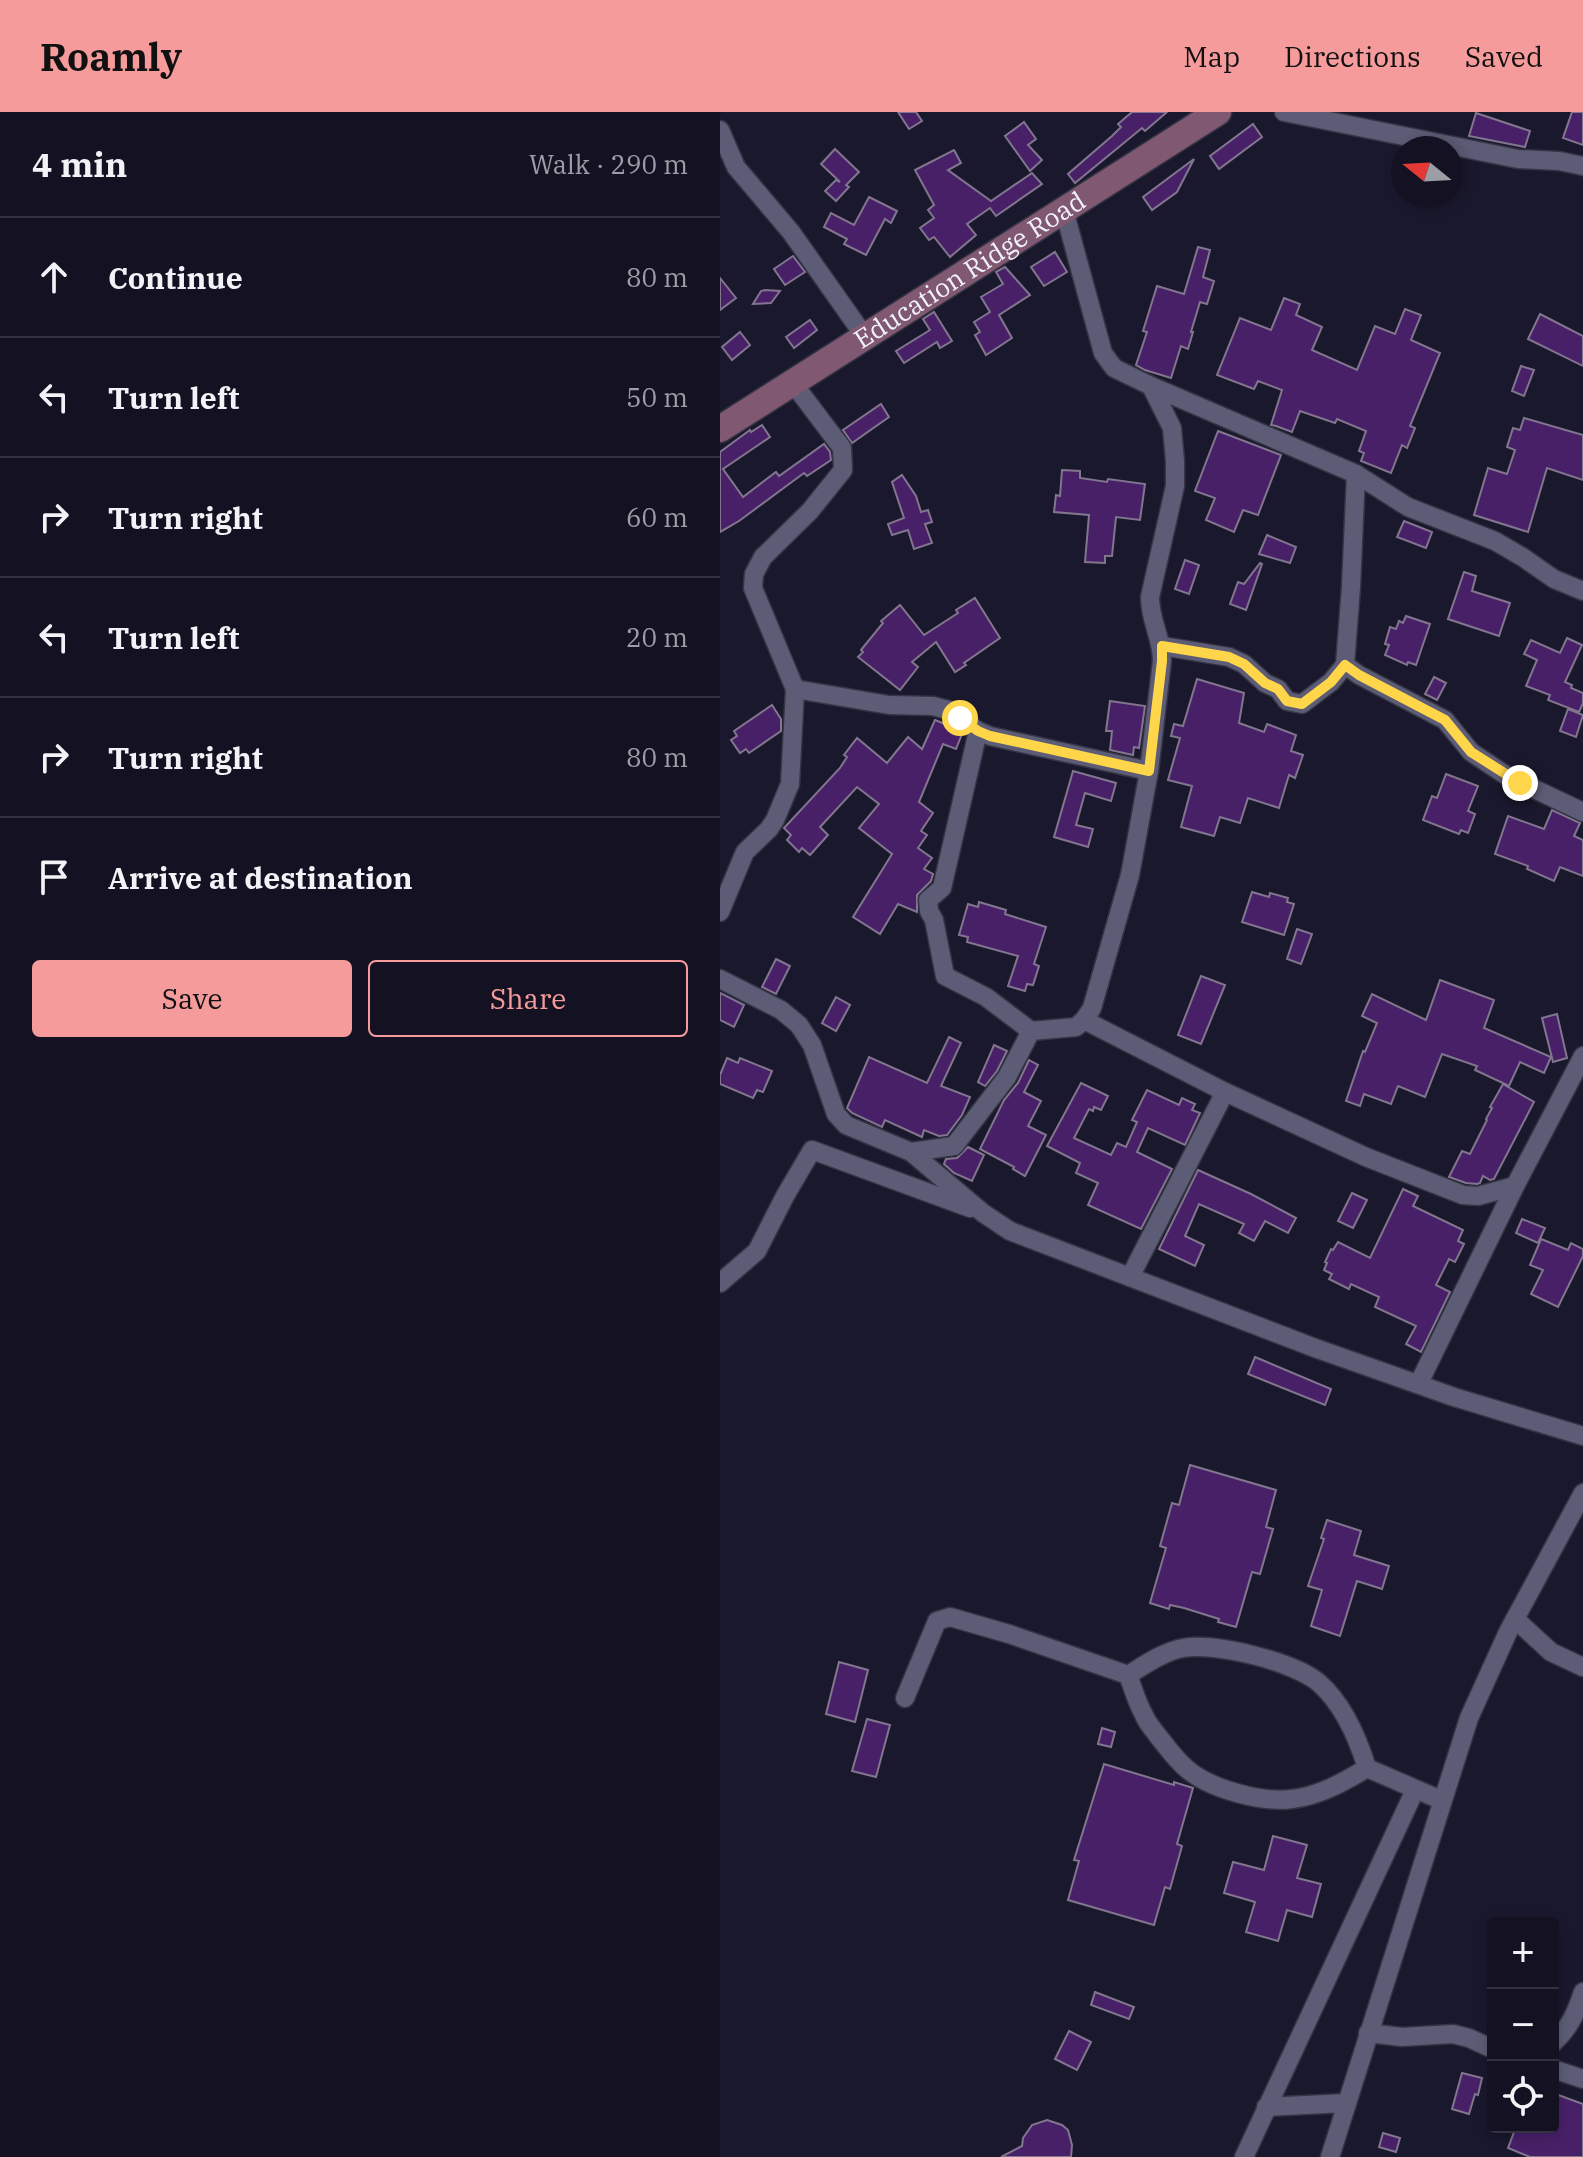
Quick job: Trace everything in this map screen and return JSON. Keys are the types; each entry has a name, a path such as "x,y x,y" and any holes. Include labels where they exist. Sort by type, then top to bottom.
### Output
{"main road":[{"name":"Education Ridge Road","path":"720,429 1218,112"}],"street":[{"path":"1284,112 1518,159 1559,161 1583,166"},
{"path":"720,130 736,167 791,232 865,337"},
{"path":"1064,210 1103,353 1114,368 1356,474 1408,507 1495,541 1554,579 1583,591"},
{"path":"978,731 942,888 928,900 945,976 986,997 1031,1031 1076,1027 1092,1008 1130,875 1149,771 1162,661 1162,646 1150,612 1150,597 1175,486 1175,461 1172,428 1151,386"},
{"path":"720,912 745,852 769,829 790,784 795,689 752,580 763,557 810,511 843,470 842,448 799,391 788,387"},
{"path":"1162,646 1229,657 1278,689 1287,701 1302,704 1331,682 1345,665 1356,474"},
{"path":"1345,665 1445,720 1471,752 1507,776 1583,812"},
{"path":"795,689 889,705 933,706 948,710 978,731 1008,741 1149,771"},
{"path":"720,979 781,1010 799,1025 817,1056 836,1114 846,1125 911,1152 983,1213 1010,1231 1315,1348 1454,1397 1583,1436"},
{"path":"1084,1020 1225,1092 1366,1157 1463,1195 1478,1196 1515,1186"},
{"path":"911,1152 954,1146 1007,1077 1031,1031"},
{"path":"1419,1383 1515,1186 1583,1056"},
{"path":"1130,1277 1225,1092"},
{"path":"720,1283 757,1251 812,1150 983,1213"},
{"path":"1330,2157 1469,1718 1515,1619 1583,1493"},
{"path":"905,1698 937,1621 950,1617 1128,1675 1163,1654 1187,1647 1215,1648 1260,1656 1318,1681 1347,1720 1367,1768 1441,1800"},
{"path":"1515,1619 1551,1652 1583,1667"},
{"path":"1128,1675 1144,1717 1170,1752 1188,1771 1210,1782 1249,1796 1295,1799 1335,1787 1367,1768"},
{"path":"1244,2157 1415,1790"},
{"path":"1559,2038 1566,2032 1576,2013 1583,1992"},
{"path":"1368,2033 1402,2037 1453,2034 1487,2046"},
{"path":"1559,2071 1583,2079"},
{"path":"1266,2107 1346,2103"}],"building":[{"path":"898,112 916,112 922,121 909,129"},
{"path":"1132,112 1167,112 1145,131 1142,128 1075,183 1068,174 1112,136 1121,127 1118,124"},
{"path":"1572,112 1583,112 1583,145 1563,138"},
{"path":"1476,113 1530,131 1525,147 1469,136"},
{"path":"1024,122 1036,139 1028,145 1042,160 1030,171 1005,136"},
{"path":"1253,124 1262,137 1219,169 1210,156"},
{"path":"835,149 859,172 836,201 825,191 836,180 840,182 821,164"},
{"path":"954,150 961,163 948,170 991,201 1032,173 1042,184 996,216 990,208 967,224 976,235 950,257 934,237 929,240 920,228 934,218 928,210 934,205 915,170"},
{"path":"1194,159 1177,192 1152,210 1143,197"},
{"path":"869,197 897,211 891,223 885,219 866,255 844,244 847,239 824,227 831,213 854,225"},
{"path":"1198,247 1210,250 1203,277 1214,281 1207,304 1200,302 1188,349 1181,346 1171,378 1145,370 1136,365 1157,286 1184,294"},
{"path":"1055,252 1067,272 1044,286 1031,267"},
{"path":"793,256 805,272 785,285 774,269"},
{"path":"1005,267 1030,295 999,315 1012,338 986,355 975,335 980,332 974,322 990,312 981,297 1003,284 996,272"},
{"path":"720,278 736,298 720,310"},
{"path":"761,291 780,291 771,303 753,304"},
{"path":"1284,298 1300,304 1296,315 1322,327 1312,350 1357,370 1375,326 1395,334 1405,309 1421,315 1411,340 1440,353 1410,426 1415,428 1407,448 1402,445 1391,473 1361,461 1364,453 1359,451 1366,431 1337,419 1335,423 1300,411 1292,432 1271,425 1282,390 1258,381 1254,389 1217,375 1240,318 1271,330"},
{"path":"934,312 952,341 940,348 937,342 904,363 896,351 930,330 923,319"},
{"path":"1540,314 1583,336 1583,366 1528,339"},
{"path":"810,320 817,330 794,348 786,337"},
{"path":"740,332 750,345 732,360 722,347"},
{"path":"1521,366 1534,370 1524,396 1512,391"},
{"path":"881,404 889,417 852,443 843,430"},
{"path":"1524,418 1583,435 1583,480 1547,468 1528,532 1474,515 1488,468 1507,474 1515,450 1507,447 1513,428 1520,430"},
{"path":"762,425 770,437 723,469 743,497 776,472 779,476 824,444 831,460 807,476 804,473 720,532 720,452"},
{"path":"1218,431 1281,455 1258,515 1243,510 1234,532 1206,520 1215,498 1195,491"},
{"path":"1062,470 1080,471 1080,478 1145,484 1140,520 1116,517 1112,556 1105,556 1105,563 1085,562 1089,515 1054,512 1056,495 1060,496"},
{"path":"902,475 916,496 921,512 928,510 932,522 925,524 932,543 914,549 908,530 892,535 888,524 904,518 892,482"},
{"path":"1404,521 1432,532 1426,548 1397,537"},
{"path":"1267,535 1296,547 1290,563 1259,554"},
{"path":"1185,560 1199,565 1189,594 1175,589"},
{"path":"1260,563 1246,610 1230,604 1238,582 1244,584"},
{"path":"1464,572 1476,576 1472,591 1510,603 1499,636 1448,619"},
{"path":"975,598 1000,638 955,672 936,642 912,662 918,667 900,690 858,657 883,623 881,621 900,605 924,635"},
{"path":"1406,616 1430,624 1416,665 1408,662 1407,665 1385,655 1390,627 1396,629 1399,621 1403,623"},
{"path":"1567,638 1582,645 1565,682 1583,693 1579,712 1548,700 1550,695 1526,686 1537,660 1524,654 1531,640 1560,653"},
{"path":"1434,677 1446,683 1437,700 1425,694"},
{"path":"1197,679 1244,693 1239,723 1264,732 1267,724 1296,735 1291,751 1303,755 1295,778 1289,775 1279,808 1248,798 1240,823 1220,817 1214,836 1181,827 1192,786 1168,780 1180,738 1171,736 1174,724 1183,726"},
{"path":"1110,701 1145,706 1139,748 1134,747 1133,755 1110,750 1112,731 1106,731"},
{"path":"772,705 781,719 781,731 749,753 746,749 740,753 731,740 737,736 734,731"},
{"path":"1568,709 1583,715 1576,737 1560,731"},
{"path":"935,720 962,734 956,749 943,744 919,802 933,813 921,831 927,835 918,848 932,858 924,869 933,874 931,881 917,895 917,912 898,904 880,934 853,917 892,854 859,828 879,804 857,787 820,827 828,835 810,855 802,848 799,852 787,840 791,835 784,828 840,768 847,757 844,755 857,738 887,763 908,737 922,749"},
{"path":"1073,771 1116,783 1111,801 1085,793 1076,825 1093,829 1088,847 1054,837"},
{"path":"1446,774 1478,786 1468,811 1475,814 1468,833 1461,830 1459,834 1423,820 1432,796 1437,798"},
{"path":"1552,810 1580,823 1574,836 1583,840 1583,876 1560,867 1554,881 1527,869 1528,866 1495,854 1508,816 1544,829"},
{"path":"1252,892 1288,898 1287,902 1294,904 1284,935 1242,922"},
{"path":"979,902 1046,927 1034,964 1039,966 1033,985 1027,984 1025,991 1008,986 1018,956 967,942 968,937 959,935 968,904 978,907"},
{"path":"1297,929 1312,934 1301,964 1287,959"},
{"path":"776,959 790,966 776,994 762,987"},
{"path":"1201,976 1225,985 1201,1044 1178,1035"},
{"path":"1440,980 1494,1000 1484,1028 1551,1057 1544,1073 1520,1062 1509,1086 1475,1070 1477,1066 1442,1054 1425,1097 1398,1086 1391,1104 1364,1094 1360,1106 1346,1101 1363,1051 1377,1023 1362,1016 1372,994 1426,1020"},
{"path":"720,993 744,1005 734,1027 720,1020"},
{"path":"836,997 850,1005 836,1031 822,1023"},
{"path":"1557,1014 1567,1058 1553,1062 1542,1018"},
{"path":"949,1037 961,1043 941,1086 970,1097 962,1115 947,1135 939,1136 924,1130 922,1137 885,1120 882,1127 847,1108 869,1057 927,1083"},
{"path":"994,1045 1007,1051 985,1086 978,1082"},
{"path":"727,1058 738,1063 740,1058 772,1071 763,1092 757,1090 753,1098 720,1084"},
{"path":"1029,1060 1038,1065 1024,1092 1041,1101 1028,1126 1046,1135 1025,1176 980,1149 1004,1100 1018,1083"},
{"path":"1081,1083 1108,1096 1101,1110 1094,1107 1093,1111 1089,1109 1074,1138 1111,1155 1117,1143 1126,1147 1137,1122 1132,1120 1147,1090 1179,1105 1182,1098 1195,1104 1192,1110 1200,1113 1185,1145 1148,1128 1137,1152 1172,1169 1141,1229 1088,1205 1098,1183 1076,1173 1080,1163 1047,1146"},
{"path":"1503,1084 1534,1102 1494,1179 1483,1176 1477,1184 1449,1177 1462,1151 1470,1154"},
{"path":"968,1147 984,1155 972,1181 954,1173 944,1164 946,1159 957,1158"},
{"path":"1198,1170 1296,1218 1288,1233 1265,1221 1254,1241 1239,1233 1244,1224 1199,1204 1185,1236 1204,1245 1195,1266 1159,1249"},
{"path":"1403,1189 1418,1196 1413,1206 1463,1230 1458,1241 1464,1244 1455,1262 1449,1259 1436,1285 1450,1292 1421,1352 1406,1344 1416,1326 1375,1307 1379,1297 1351,1284 1349,1289 1329,1279 1332,1274 1324,1270 1331,1249 1338,1242 1370,1258"},
{"path":"1352,1193 1367,1200 1353,1228 1338,1221"},
{"path":"1522,1219 1545,1228 1538,1243 1516,1233"},
{"path":"1541,1239 1568,1250 1571,1243 1583,1249 1583,1256 1558,1307 1531,1294 1543,1270 1530,1265"},
{"path":"1255,1357 1331,1389 1325,1405 1248,1374"},
{"path":"1190,1465 1276,1490 1266,1527 1273,1529 1260,1574 1252,1572 1236,1627 1184,1608 1170,1605 1169,1609 1150,1603 1166,1548 1160,1546 1172,1503 1179,1505"},
{"path":"1327,1520 1361,1531 1354,1555 1389,1566 1382,1589 1357,1581 1340,1636 1311,1626 1322,1590 1308,1586"},
{"path":"839,1662 868,1670 855,1722 826,1714"},
{"path":"867,1719 890,1725 876,1777 852,1771"},
{"path":"1102,1728 1115,1732 1111,1747 1098,1744"},
{"path":"1104,1764 1193,1788 1177,1844 1182,1846 1170,1889 1165,1887 1154,1925 1068,1900 1079,1861 1074,1860"},
{"path":"1273,1836 1307,1845 1297,1878 1321,1884 1312,1917 1287,1910 1278,1941 1246,1932 1255,1902 1224,1893 1233,1862 1264,1870"},
{"path":"1095,1992 1134,2007 1129,2019 1091,2005"},
{"path":"1069,2031 1091,2042 1077,2070 1055,2059"},
{"path":"1462,2073 1482,2078 1469,2114 1452,2109"},
{"path":"1559,2095 1583,2104 1583,2157 1530,2157 1508,2148 1514,2133 1559,2133"},
{"path":"1047,2120 1068,2130 1071,2157 1001,2157 1022,2146 1023,2138 1032,2125"},
{"path":"1383,2133 1400,2138 1396,2152 1379,2147"}],"route":[{"path":"960,718 990,736 1149,771 1162,646 1229,657 1278,689 1287,701 1302,704 1331,682 1345,665 1445,720 1471,752 1520,783"}]}
